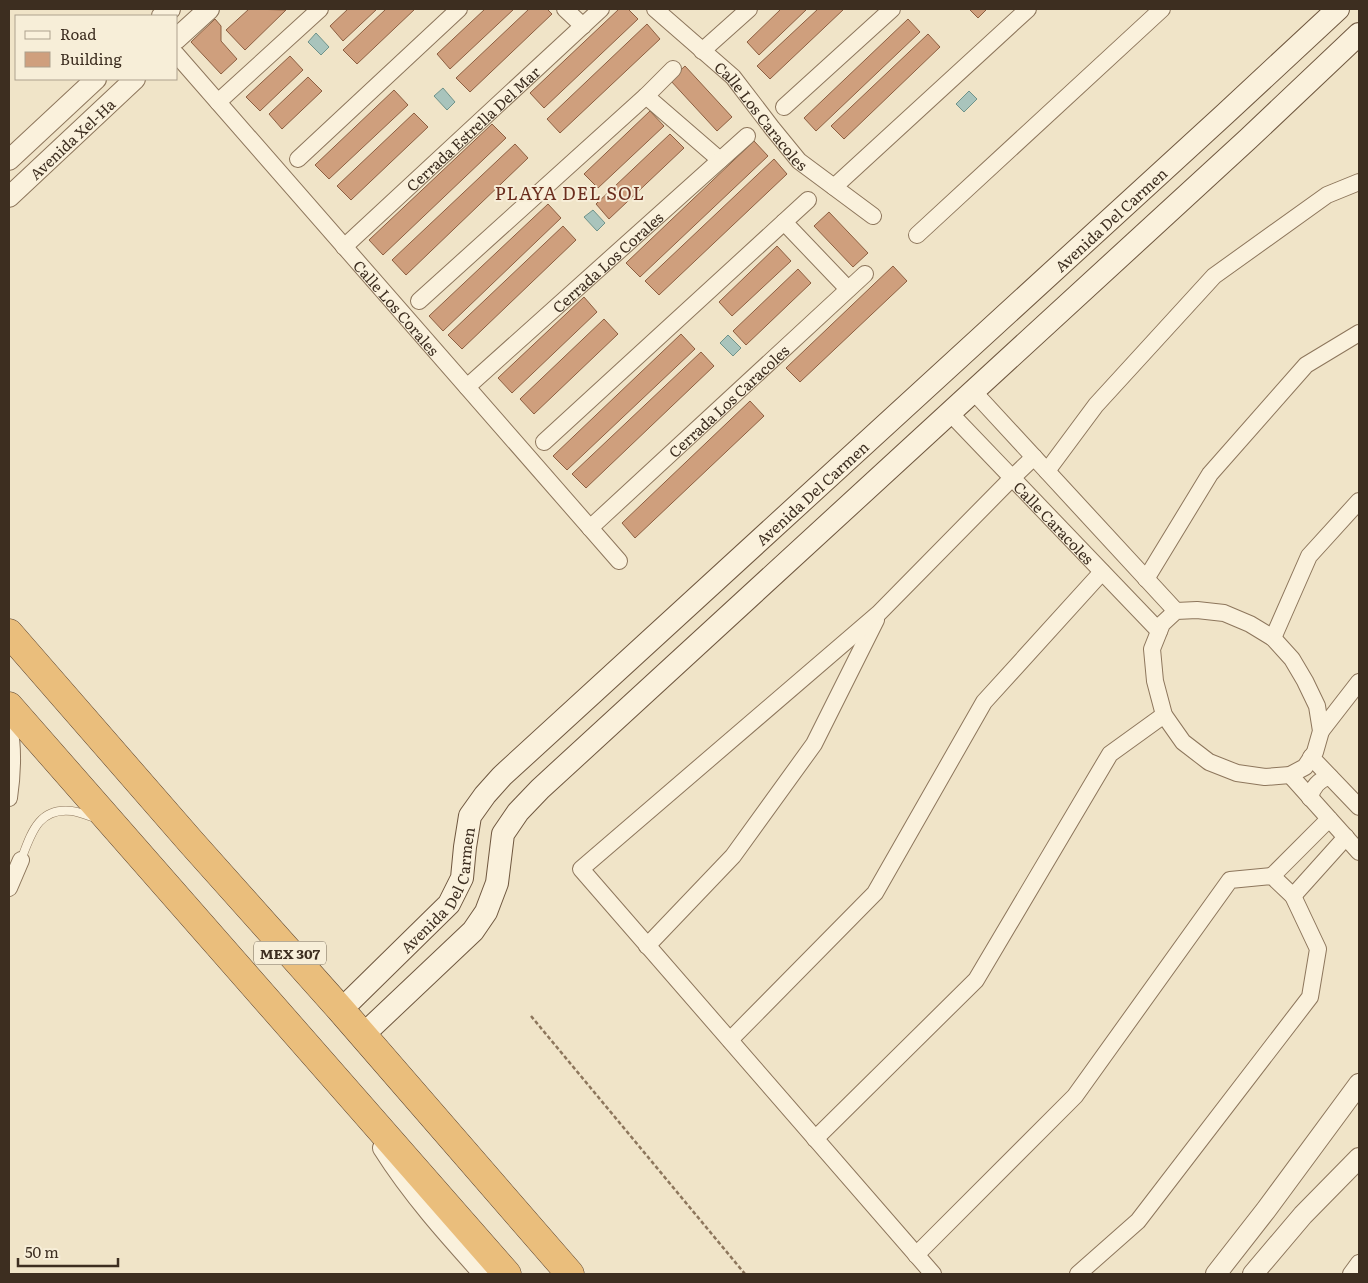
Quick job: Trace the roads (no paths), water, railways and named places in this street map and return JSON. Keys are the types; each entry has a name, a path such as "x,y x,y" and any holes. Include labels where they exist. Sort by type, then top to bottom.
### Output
{"highway":[{"name":"MEX 307","path":"9,634 341,1010 570,1274"},
{"name":"MEX 307","path":"9,706 507,1274"}],"main road":[{"name":"Avenida Del Carmen","path":"341,1010 449,904 462,878 470,816 485,794 502,776 1338,9"},
{"path":"362,1036 473,931 486,912 497,883 503,834 518,812 1248,139 1359,34"},
{"path":"1225,114 1248,139"},
{"path":"1008,313 1031,338"},
{"path":"866,443 890,468"},
{"path":"582,703 606,729"},
{"path":"432,921 456,946"},
{"path":"389,963 412,988"}],"street":[{"path":"178,37 209,9"},
{"path":"218,102 320,9"},
{"path":"298,159 459,9"},
{"path":"565,9 583,26"},
{"name":"Cerrada Estrella Del Mar","path":"344,247 601,9"},
{"name":"Calle Los Caracoles","path":"656,9 733,77 800,161 873,216"},
{"path":"702,51 749,9"},
{"path":"784,108 892,9"},
{"path":"834,187 1028,9"},
{"path":"917,235 1162,9"},
{"name":"Calle Los Corales","path":"178,56 619,561"},
{"path":"420,301 646,96 673,69"},
{"name":"Avenida Xel-Ha","path":"9,160 95,80"},
{"name":"Avenida Xel-Ha","path":"9,197 133,80"},
{"path":"646,96 720,160"},
{"name":"Cerrada Los Corales","path":"467,387 747,136"},
{"path":"1047,471 1096,405 1214,276 1327,195 1359,182"},
{"path":"544,442 808,200"},
{"path":"784,222 848,289"},
{"name":"Cerrada Los Caracoles","path":"590,528 865,274"},
{"path":"1146,579 1210,474 1306,365 1359,333"},
{"name":"Calle Caracoles","path":"974,391 1176,611"},
{"name":"Calle Caracoles","path":"950,413 1159,631"},
{"path":"933,1274 581,869 879,613 1034,457"},
{"path":"1273,638 1309,556 1359,501"},
{"path":"1076,544 1096,524"},
{"path":"730,1040 875,893 984,702 1102,572"},
{"path":"1321,732 1317,706 1305,681 1292,659 1273,638 1250,624 1224,613 1197,610 1176,611 1162,624 1152,649 1155,681 1164,716 1183,742 1209,762 1237,773 1265,777 1290,775 1305,768 1315,752 1321,732 1359,682"},
{"path":"647,946 733,856 814,744 879,613"},
{"path":"815,1138 976,980 1110,754 1164,716"},
{"path":"9,728 11,764 9,798"},
{"path":"1311,757 1359,807"},
{"path":"1290,775 1359,852"},
{"path":"1310,798 1311,793 1320,781 1330,777"},
{"path":"916,1255 1075,1096 1230,880 1272,876 1329,819"},
{"path":"1293,896 1346,837"},
{"path":"9,888 21,860"},
{"path":"1078,1274 1138,1221 1310,996 1318,949 1293,896 1272,876"},
{"path":"1216,1274 1359,1084"},
{"path":"361,1106 384,1149 415,1195 484,1274"},
{"path":"1253,1274 1303,1215 1359,1158"},
{"path":"1350,1274 1359,1263"}],"lane":[{"path":"21,860 33,829 48,814 74,811 109,821"}],"water":[{"path":"316,33 329,47 321,55 308,42"},
{"path":"443,88 455,102 447,110 434,96"},
{"path":"969,91 977,99 964,112 956,104"},
{"path":"593,210 605,223 597,231 584,217"},
{"path":"728,335 741,348 733,356 720,343"}],"district":[{"name":"PLAYA DEL SOL","path":"570,192"}]}
